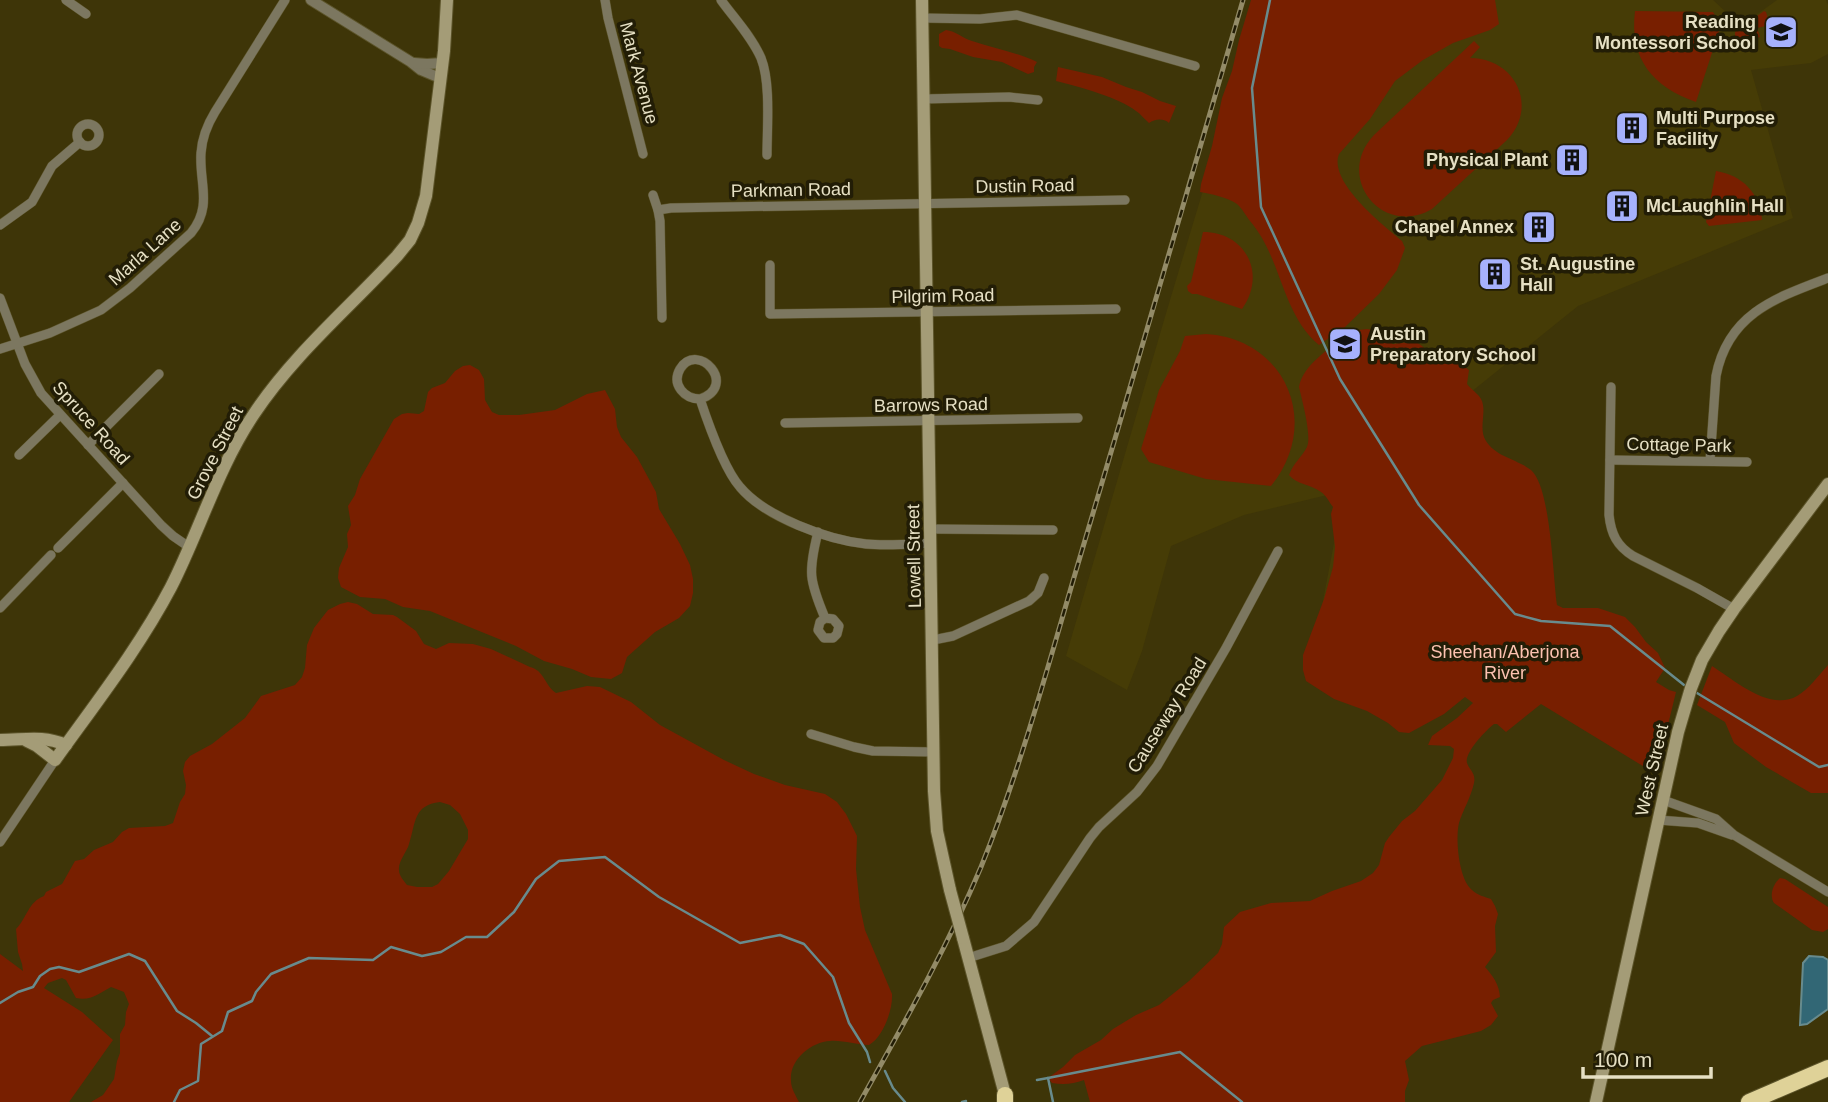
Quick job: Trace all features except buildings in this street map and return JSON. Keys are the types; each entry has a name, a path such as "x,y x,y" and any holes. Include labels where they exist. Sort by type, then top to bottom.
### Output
{"highway":[{"path":"1749,1102 1828,1068"}],"main road":[{"name":"Grove Street","path":"55,760 169,590 220,474 260,404 290,367 410,240 421,216 426,196 447,0"},
{"name":"Lowell Street","path":"922,0 936,823 950,890 1006,1100"},
{"name":"West Street","path":"1596,1102 1658,820 1691,688 1702,660 1734,609 1828,484"},
{"path":"0,740 27,741 43,738 65,745"},
{"path":"27,741 55,760"}],"street":[{"path":"66,0 86,14"},
{"name":"Marla Lane","path":"0,349 71,324 110,305 180,245 195,228 204,202 201,155 205,130 285,0"},
{"path":"311,0 421,70 440,78"},
{"name":"Mark Avenue","path":"605,0 643,154"},
{"path":"721,0 752,43 762,63 766,93 767,155"},
{"path":"922,18 980,19 1017,15 1195,66"},
{"path":"411,62 442,63"},
{"path":"923,99 1009,97 1038,100"},
{"path":"0,225 32,202 52,166 79,142"},
{"path":"653,195 659,211 662,318"},
{"name":"Dustin Road","path":"925,204 1125,200"},
{"name":"Parkman Road","path":"659,211 671,208 925,204"},
{"name":"Pilgrim Road","path":"769,265 770,314 1116,309"},
{"path":"1710,461 1716,376 1718,364 1728,342 1742,322 1759,308 1828,278"},
{"name":"Spruce Road","path":"0,298 37,387 162,526 189,548"},
{"path":"698,360 706,363 715,373 716,382 713,391 700,399 687,396 677,382 681,368 698,360"},
{"path":"88,445 159,374"},
{"path":"1611,387 1609,520 1618,544 1633,556 1734,609"},
{"path":"700,399 727,466 740,487 760,506 818,532 864,543 931,543"},
{"path":"19,455 60,415"},
{"name":"Barrows Road","path":"785,423 1078,418"},
{"name":"Cottage Park","path":"1610,460 1747,462"},
{"path":"0,608 123,483"},
{"path":"931,529 1053,530"},
{"path":"818,532 811,573 814,591 825,618"},
{"name":"Causeway Road","path":"968,958 1006,946 1034,922 1095,832 1145,783 1226,648 1278,551"},
{"path":"933,640 953,636 1031,600 1038,593 1044,578"},
{"path":"811,734 863,749 884,752 934,752"},
{"name":"Grove Street","path":"0,842 55,760"},
{"path":"1663,800 1716,819 1734,835 1828,892"},
{"path":"1658,820 1693,822 1734,835"}],"shaded area":[{"name":"Austin Preparatory School","path":"1262,0 1713,0 1741,26 1777,0 1826,0 1828,54 1811,63 1751,70 1793,218 1578,306 1450,409 1312,658 1344,491 1244,515 1171,546 1142,651 1127,690 1066,656 1167,310"}],"green space":[{"path":"1251,0 1495,0 1499,24 1490,30 1453,43 1423,60 1395,81 1370,119 1339,154 1338,165 1349,190 1402,241 1405,248 1397,270 1379,294 1345,327 1319,345 1306,332 1297,317 1269,251 1241,208 1229,199 1200,192 1222,98"},
{"path":"1635,11 1713,12 1721,25 1696,102 1667,88 1647,69 1636,43"},
{"path":"1764,11 1770,25 1757,28 1760,37 1745,41 1735,37 1735,32"},
{"path":"946,30 1037,62 1034,72 1028,74 1002,62 942,48 939,46 939,34"},
{"path":"1474,41 1480,47 1470,58 1486,60 1499,66 1510,75 1517,86 1521,113 1516,127 1507,140 1432,209 1414,216 1396,216 1381,209 1369,199 1362,185 1359,168 1363,151 1374,135"},
{"path":"1058,67 1102,77 1176,106 1169,123 1159,120 1149,123 1129,106 1086,89 1056,81"},
{"path":"1716,171 1734,177 1748,187 1758,202 1762,220 1709,226 1706,222"},
{"path":"1203,232 1231,239 1248,257 1252,282 1242,309 1188,291 1187,286 1191,282"},
{"name":"Sheehan/Aberjona River","path":"1373,330 1393,344 1415,341 1436,359 1460,364 1469,370 1467,384 1482,402 1486,441 1495,451 1531,470 1538,480 1547,513 1557,605 1563,608 1598,608 1625,617 1658,653 1665,668 1656,682 1676,692 1656,774 1541,704 1506,732 1494,724 1476,742 1467,759 1474,780 1459,823 1458,849 1461,869 1468,885 1476,893 1491,899 1498,914 1495,926 1496,952 1485,967 1498,988 1500,997 1491,1003 1498,1016 1491,1025 1481,1031 1422,1046 1405,1061 1409,1080 1405,1102 1090,1102 1084,1080 1061,1084 1052,1083 1048,1078 1075,1055 1136,1015 1159,1005 1189,981 1218,953 1224,927 1240,912 1271,903 1310,901 1361,881 1373,873 1379,865 1389,837 1442,780 1453,758 1454,749 1450,746 1428,745 1432,736 1473,703 1465,697 1444,714 1409,733 1399,732 1367,711 1334,699 1306,681 1303,655 1324,599 1333,567 1335,547 1331,514 1333,507 1321,492 1289,475 1308,442 1299,387 1311,364 1345,334"},
{"path":"1206,334 1234,339 1257,351 1275,368 1288,388 1294,412 1294,436 1286,462 1271,486 1206,479 1149,462 1141,449 1159,390 1185,336"},
{"path":"470,365 479,370 484,379 485,400 492,412 499,415 555,410 587,394 605,390 615,409 621,437 637,457 656,492 659,509 690,565 693,593 690,606 679,618 655,632 627,657 622,673 611,679 591,677 544,661 516,646 430,611 403,607 385,599 360,597 341,587 339,568 348,547 347,534 351,525 348,506 394,419 402,414 419,414 424,411 428,392 432,388 445,383 463,366"},
{"path":"348,602 373,614 393,615 416,631 424,644 436,649 449,643 473,644 491,649 535,669 556,693 587,686 600,687 631,702 660,725 724,760 785,785 825,794 837,802 857,836 856,869 865,930 892,994 889,1015 879,1036 869,1045 830,1041 803,1053 791,1073 792,1086 799,1102 91,1102 103,1095 114,1079 120,1053 120,1034 125,1025 129,1004 124,992 111,987 90,998 76,998 66,980 62,978 48,983 44,988 82,1012 113,1040 69,1102 0,1102 0,954 23,971 16,929 31,906 46,892 62,884 75,861 84,859 94,850 113,842 122,832 129,828 173,823 185,794 185,762 245,718 261,696 295,685 305,668 307,645 314,628 328,610","holes":["440,802 450,805 460,814 468,830 468,839 438,884 432,887 407,885 399,867 417,816 431,804"]},
{"path":"1828,665 1828,793 1811,793 1766,767 1734,743 1725,722 1697,705 1712,666 1753,692 1775,700 1786,700 1801,693"},
{"path":"1780,878 1828,907 1828,929 1823,932 1812,930 1774,903 1772,890"}],"water":[{"path":"1809,956 1828,960 1828,1009 1807,1024 1800,1025 1803,963"}],"waterway":[{"path":"1270,0 1252,88 1261,207 1340,379 1419,505 1515,614 1541,621 1610,626 1684,685"},
{"path":"1697,693 1819,767 1828,765"},
{"path":"174,1102 180,1090 198,1081 201,1044 222,1031 228,1012 252,1001 271,974 309,958 373,960 391,947 422,956 441,952 466,937 487,937 514,912 536,879 559,861 605,857 659,897 740,943 780,935 804,944 833,977 849,1023 870,1062"},
{"path":"0,1003 33,987 40,976 50,969 59,967 79,972 129,954 145,961 177,1011 212,1036"},
{"path":"1048,1078 1180,1052 1242,1102"},
{"path":"885,1071 893,1088 905,1102"},
{"path":"1037,1080 1048,1078 1053,1102"},
{"path":"962,1102 966,1101"}],"railway":[{"path":"860,1102 954,927 981,867 1010,788 1048,668 1243,0"}],"place":[{"name":"Reading Montessori School","path":"1781,32"},
{"name":"Multi Purpose Facility","path":"1632,128"},
{"name":"Physical Plant","path":"1572,160"},
{"name":"McLaughlin Hall","path":"1622,206"},
{"name":"Chapel Annex","path":"1539,227"},
{"name":"St. Augustine Hall","path":"1495,274"},
{"name":"Austin Preparatory School","path":"1345,344"}]}
